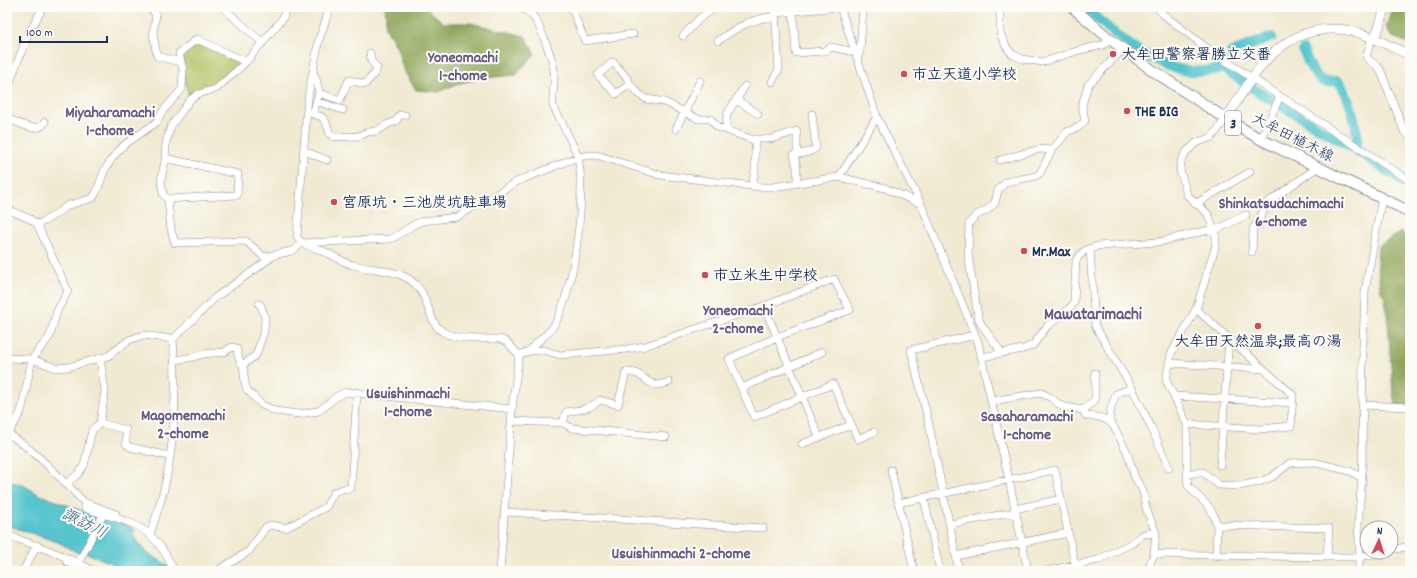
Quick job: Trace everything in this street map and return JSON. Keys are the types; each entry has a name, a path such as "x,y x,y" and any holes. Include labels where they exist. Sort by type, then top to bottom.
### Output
{"main road":[{"name":"大牟田植木線","path":"1072,7 1123,49 1226,119 1260,139 1410,212"}],"street":[{"path":"7,89 28,36 43,7"},
{"path":"150,7 156,15 154,33 157,56 180,62"},
{"path":"222,7 263,43"},
{"path":"286,7 283,18 246,62 216,88 198,94 190,100 171,126 166,142 161,180 163,194 168,200 171,230 175,243 246,241 264,257 292,251 302,243 390,239 414,224 423,221 458,216 518,181 578,157 591,155 600,156 660,175 752,186 772,187 839,177 885,188 921,204"},
{"path":"330,7 320,40 307,108 306,152 297,236 302,243 324,251 352,265 392,272 411,280 418,286 423,294 435,325 447,334 456,337 500,340 506,342 519,355"},
{"path":"520,7 535,19 552,61 554,72 553,106 578,157 581,177 578,231 569,288 564,304 554,326 534,344 529,351"},
{"path":"571,7 585,41 633,34"},
{"path":"683,36 700,18 716,7"},
{"path":"718,41 737,27 774,12 793,12 840,7 877,117 921,204 978,342 1028,571"},
{"path":"856,55 860,52 863,7"},
{"path":"996,7 1000,13 1000,33 1006,46 1012,54 1022,58 1043,62 1080,50 1104,45 1111,40"},
{"path":"1156,7 1185,32 1278,100 1356,145 1410,182"},
{"path":"1384,7 1381,22 1366,57 1380,70 1404,131 1410,136"},
{"path":"772,82 779,69 774,12"},
{"path":"793,12 796,53 825,51 831,48 856,55"},
{"path":"1216,556 1217,525 1209,508 1188,486 1187,424 1166,380 1171,354 1196,309 1215,248 1216,238 1208,214 1195,204 1187,195 1180,170 1181,161 1186,152 1196,143 1212,137 1226,119 1251,80 1275,51 1286,42 1301,34 1328,29 1351,31 1410,55"},
{"path":"37,224 45,221 69,205 93,198 104,171 113,157 124,145 157,122 162,112 182,89 183,70 178,53 196,39 246,62"},
{"path":"1002,354 981,324 978,316 968,255 969,223 977,215 987,210 995,203 998,190 1006,182 1036,176 1040,173 1052,150 1067,132 1079,127 1084,120 1082,105 1088,85 1123,49"},
{"path":"319,93 340,100 349,80 364,84 375,73 377,68 371,61 370,53"},
{"path":"630,84 616,94 598,75 613,62 638,93 646,99 665,102 698,119 711,119 717,127 751,139 771,140 797,131 797,154 794,155 797,168 797,183"},
{"path":"313,72 319,93 313,114 322,117 326,122 330,134 334,137 359,136 368,132 377,131 386,125 396,122 400,115 405,115"},
{"path":"676,129 700,80"},
{"path":"726,130 727,114 745,86"},
{"path":"737,100 758,114"},
{"path":"1260,139 1278,100"},
{"path":"316,101 343,110"},
{"path":"797,154 804,154 816,148 812,114"},
{"path":"839,177 877,117"},
{"path":"7,118 29,127 37,128 43,126 45,122"},
{"path":"306,152 310,136"},
{"path":"752,186 755,171 755,139"},
{"path":"1000,160 1040,149 1052,150"},
{"path":"306,152 327,160"},
{"path":"165,158 238,174 237,195 167,199"},
{"path":"1252,252 1253,229 1267,203 1318,167"},
{"path":"1195,204 1250,172"},
{"path":"1359,540 1358,524 1362,478 1365,291 1382,198"},
{"path":"7,209 30,219 37,224 68,291 57,311 50,336 32,359 21,412 8,433 25,446 84,502 123,517 150,535 162,548 174,571"},
{"path":"982,357 1023,349 1033,344 1048,325 1063,315 1074,303 1076,260 1084,250 1098,246 1158,242 1213,230 1246,215"},
{"path":"1090,248 1095,326 1132,388 1152,427 1169,468"},
{"path":"173,339 216,297 273,256"},
{"path":"519,355 529,351 543,350 560,354 627,349 645,346 764,306 834,279 850,310 777,337 729,359 754,417 833,384 858,439 874,432"},
{"path":"244,365 256,355 264,331 265,318 262,306 259,304"},
{"path":"764,306 819,437"},
{"path":"1187,424 1260,429 1291,426 1293,403 1293,395 1196,309"},
{"path":"959,571 944,494 911,350 975,335"},
{"path":"7,358 32,359 56,368 75,365 108,356 129,340 144,336 173,339"},
{"path":"150,535 165,485 169,456 175,390 173,339"},
{"path":"1220,465 1229,339"},
{"path":"175,360 204,354 224,352 232,347 236,348 240,362 244,365 247,390 262,405 275,411 299,414 319,411 336,397 346,392 512,408"},
{"path":"742,388 822,352"},
{"path":"500,571 512,408 519,355"},
{"path":"66,484 78,474 84,466 92,430 100,423 105,391 100,358"},
{"path":"1169,363 1227,368 1263,369"},
{"path":"562,423 566,412 584,410 600,400 618,405 626,372 632,372 643,376 657,385 669,382"},
{"path":"991,401 1041,392 1050,397 1060,406 1083,410 1095,400 1095,373"},
{"path":"1109,421 1110,408 1116,394 1132,388"},
{"path":"217,571 250,551 266,527 271,525 286,528 326,506 334,492 351,488 356,392"},
{"path":"1174,396 1293,403"},
{"path":"1362,405 1410,407"},
{"path":"1083,410 1086,416 1099,417 1109,421 1114,427 1127,452 1135,478 1143,491 1146,508 1156,533 1154,554 1147,571"},
{"path":"511,421 562,423 572,428 666,437"},
{"path":"100,423 126,430 126,444 130,447 169,456"},
{"path":"802,444 851,425"},
{"path":"1187,474 1203,472 1219,485 1239,486 1259,482 1272,477 1290,463 1313,462 1350,471 1362,478"},
{"path":"891,470 914,571"},
{"path":"898,503 1055,470 1075,565"},
{"path":"924,498 940,571"},
{"path":"950,524 1061,500"},
{"path":"84,502 85,508 103,516 135,525"},
{"path":"505,512 763,528"},
{"path":"79,561 103,516"},
{"path":"1217,525 1329,528 1327,557"},
{"path":"956,556 1068,533"},
{"path":"1047,571 1098,560 1144,534 1156,533"},
{"path":"7,535 79,561 93,571"},
{"path":"23,571 37,545"},
{"path":"1399,548 1410,546"},
{"path":"1154,554 1359,557"},
{"path":"63,555 64,559 82,571"},
{"path":"1358,571 1360,560"}],"green space":[{"path":"385,7 425,7 444,23 470,23 525,36 535,54 516,75 484,78 456,84 439,92 416,90 403,69 397,48 385,27"},
{"path":"1392,7 1410,7 1410,44 1391,36 1386,27"},
{"path":"197,43 204,45 237,63 232,70 213,87 189,96 184,74 183,57 187,50"},
{"path":"1402,232 1410,244 1410,411 1403,410 1395,404 1385,297 1381,292 1377,263 1378,246"}],"water":[{"name":"諏訪川","path":"7,480 11,483 23,485 40,495 99,517 106,519 109,518 132,528 135,530 133,534 142,547 150,555 165,564 171,571 123,571 111,563 87,553 80,554 58,542 7,525"}],"waterway":[{"path":"1085,7 1130,45 1156,61 1183,70 1217,70 1221,68 1232,52 1272,37"},
{"path":"1303,50 1317,77 1325,82 1338,81 1346,94 1351,108 1358,139 1353,148 1410,186"},
{"path":"1222,67 1255,90 1353,148"}],"place":[{"name":"大牟田警察署勝立交番","path":"1113,54"},
{"name":"市立天道小学校","path":"904,74"},
{"name":"THE BIG","path":"1127,111"},
{"name":"宮原坑・三池炭坑駐車場","path":"334,202"},
{"name":"Mr.Max","path":"1024,251"},
{"name":"市立米生中学校","path":"705,275"},
{"name":"大牟田天然温泉;最高の湯","path":"1258,326"}],"district":[{"name":"Yoneomachi 1-chome","path":"463,65"},
{"name":"Miyaharamachi 1-chome","path":"110,120"},
{"name":"Shinkatsudachimachi 6-chome","path":"1281,211"},
{"name":"Mawatarimachi","path":"1093,313"},
{"name":"Yoneomachi 2-chome","path":"738,318"},
{"name":"Usuishinmachi 1-chome","path":"408,401"},
{"name":"Magomemachi 2-chome","path":"183,423"},
{"name":"Sasaharamachi 1-chome","path":"1027,424"},
{"name":"Usuishinmachi 2-chome","path":"681,552"}]}
